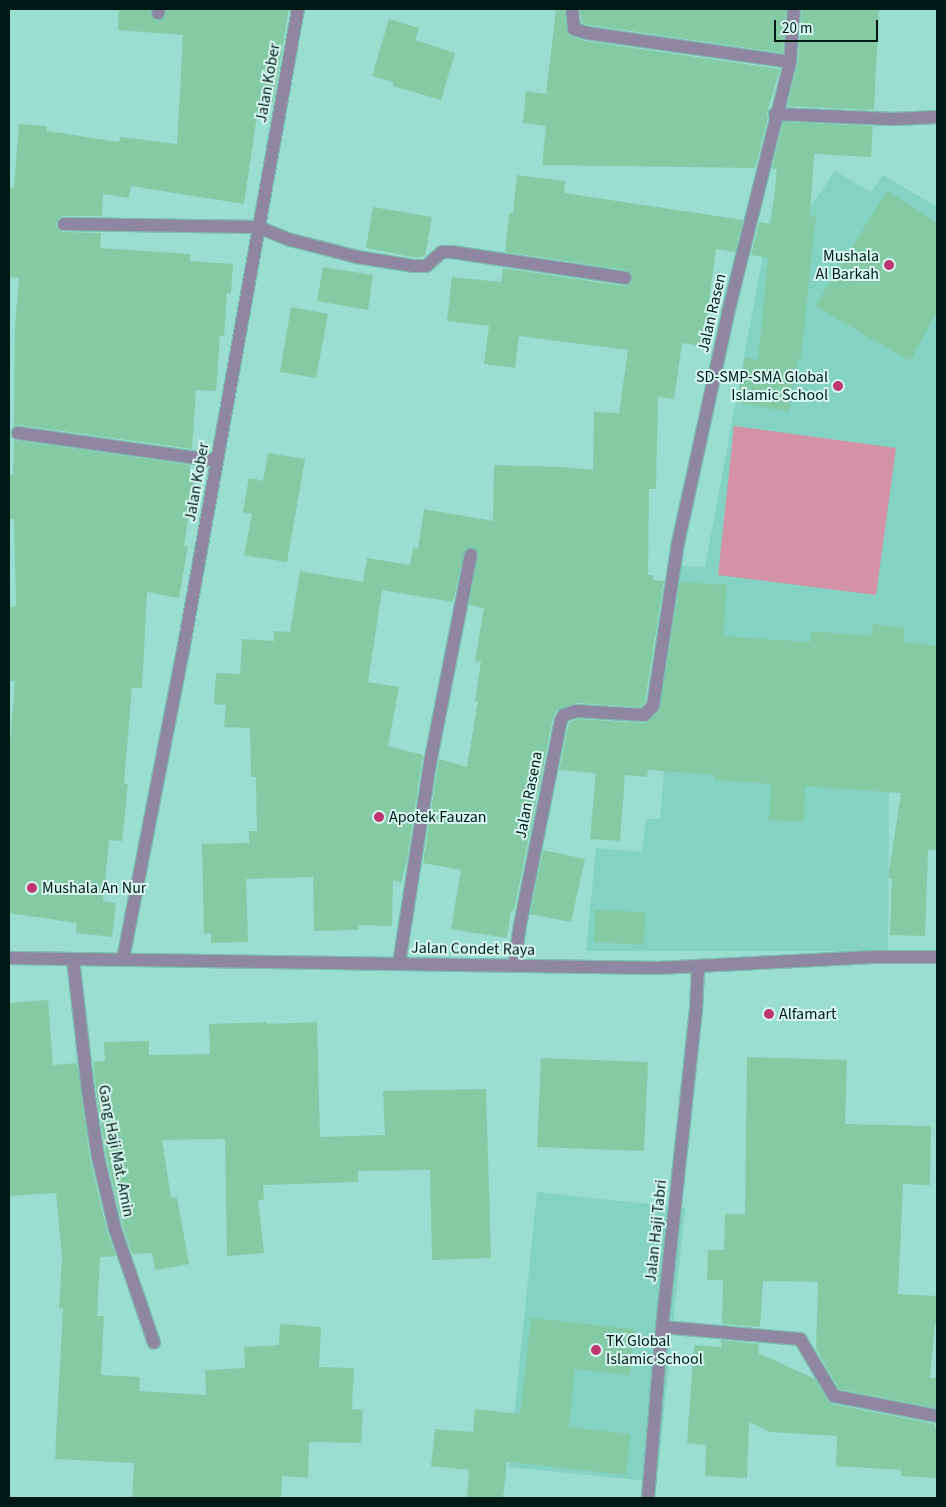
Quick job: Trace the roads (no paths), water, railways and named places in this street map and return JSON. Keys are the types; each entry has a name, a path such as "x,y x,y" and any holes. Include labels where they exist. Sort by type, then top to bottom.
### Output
{"street":[{"name":"Jalan Kober","path":"123,959 183,651 298,9"},
{"path":"572,9 574,29 587,33 790,62"},
{"name":"Jalan Rasen","path":"648,713 652,706 680,534 728,313 790,62 794,9"},
{"path":"776,114 892,119 937,117"},
{"path":"64,224 258,228 291,240 357,257 414,266 426,266 442,252 452,252 625,278"},
{"path":"18,433 217,461"},
{"path":"399,964 431,758 470,554"},
{"name":"Jalan Rasena","path":"514,966 520,925 561,720 564,715 576,710 644,715 648,713"},
{"name":"Jalan Condet Raya","path":"9,958 698,967 874,957 937,957"},
{"name":"Gang Haji Mat. Amin","path":"73,959 88,1091 98,1157 115,1229 154,1342"},
{"name":"Jalan Haji Tabri","path":"648,1498 662,1328 696,1010 698,967"},
{"path":"662,1328 800,1339 834,1396 937,1416"}],"place":[{"name":"Mushala Al Barkah","path":"889,265"},
{"name":"SD-SMP-SMA Global Islamic School","path":"838,386"},
{"name":"Apotek Fauzan","path":"379,817"},
{"name":"Mushala An Nur","path":"32,888"},
{"name":"Alfamart","path":"769,1014"},
{"name":"TK Global Islamic School","path":"596,1350"}]}
